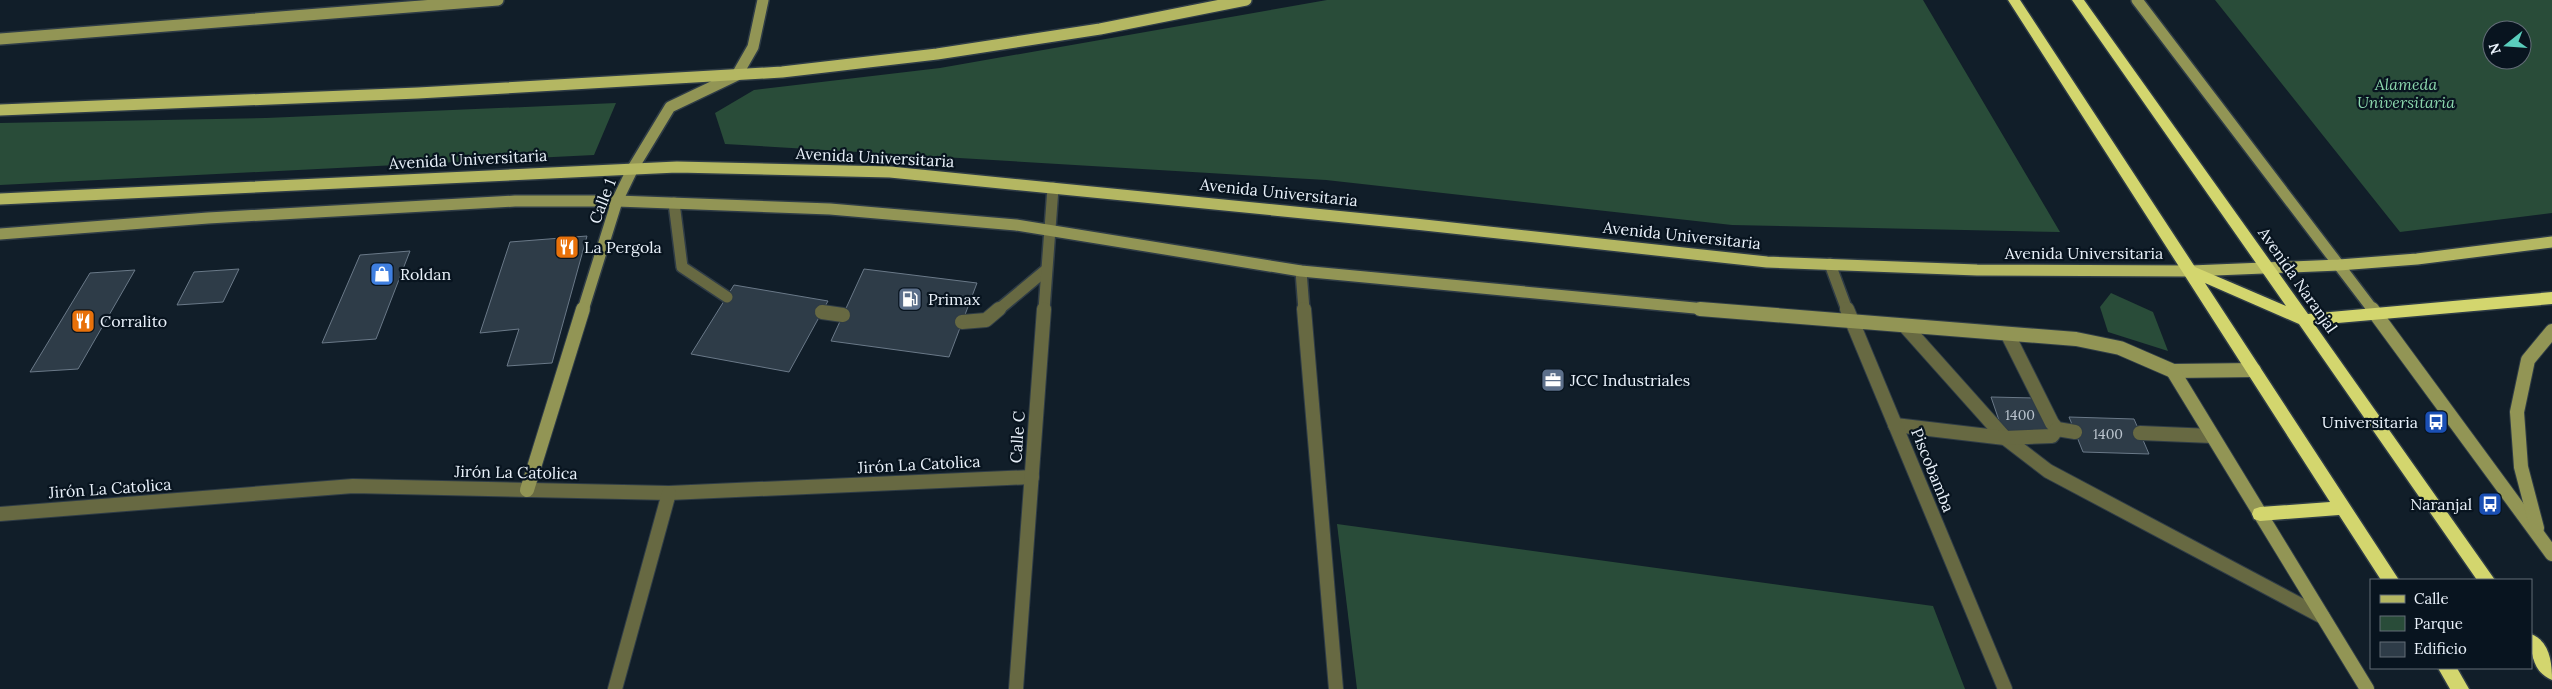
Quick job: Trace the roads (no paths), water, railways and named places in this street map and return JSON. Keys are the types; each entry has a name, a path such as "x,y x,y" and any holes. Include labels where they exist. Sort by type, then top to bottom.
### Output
{"highway":[{"path":"2014,0 2389,579"},
{"name":"Avenida Naranjal","path":"2078,0 2486,579"},
{"path":"2191,271 2303,320 2552,298"},
{"path":"2260,514 2344,508"},
{"path":"2532,643 2552,672"},
{"path":"2448,669 2460,689"}],"main road":[{"path":"0,39 498,0"},
{"path":"737,75 753,46 763,0"},
{"path":"0,110 418,93 782,72 937,54 1100,29 1246,0"},
{"path":"2136,0 2376,314 2552,554"},
{"name":"Calle 1","path":"527,490 617,201 633,168 670,107 737,75"},
{"name":"Avenida Universitaria","path":"0,199 677,166 890,172 1415,224 1767,262 1978,270 2191,271 2339,266 2417,259 2552,242"},
{"path":"0,234 208,218 515,201 617,201 830,209 1016,224 1301,271 1650,305 2076,339 2120,348 2174,371 2254,370"},
{"path":"2539,536 2521,467 2517,412 2528,360 2552,331"},
{"path":"2174,371 2367,689"}],"street":[{"name":"Calle C","path":"1016,689 1053,188"},
{"path":"674,203 682,267 727,297"},
{"name":"Piscobamba","path":"1830,264 1851,321 2005,689"},
{"path":"962,322 986,320 1046,270"},
{"path":"1301,271 1336,689"},
{"path":"822,312 843,315"},
{"path":"1905,326 2004,438 2048,471 2323,617"},
{"path":"2008,335 2057,429"},
{"path":"1895,425 2004,438 2052,436 2057,429"},
{"path":"2057,429 2075,432"},
{"path":"2140,434 2212,436"},
{"name":"Jirón La Catolica","path":"0,514 353,486 669,493 1032,477"},
{"path":"615,689 669,493"}],"place":[{"name":"La Pergola","path":"567,247"},
{"name":"Roldan","path":"382,274"},
{"name":"Primax","path":"910,299"},
{"name":"Corralito","path":"83,321"},
{"name":"JCC Industriales","path":"1553,380"},
{"name":"Universitaria","path":"2436,422"},
{"name":"Naranjal","path":"2490,504"}],"park label":[{"name":"Alameda Universitaria","path":"2406,93"}]}
